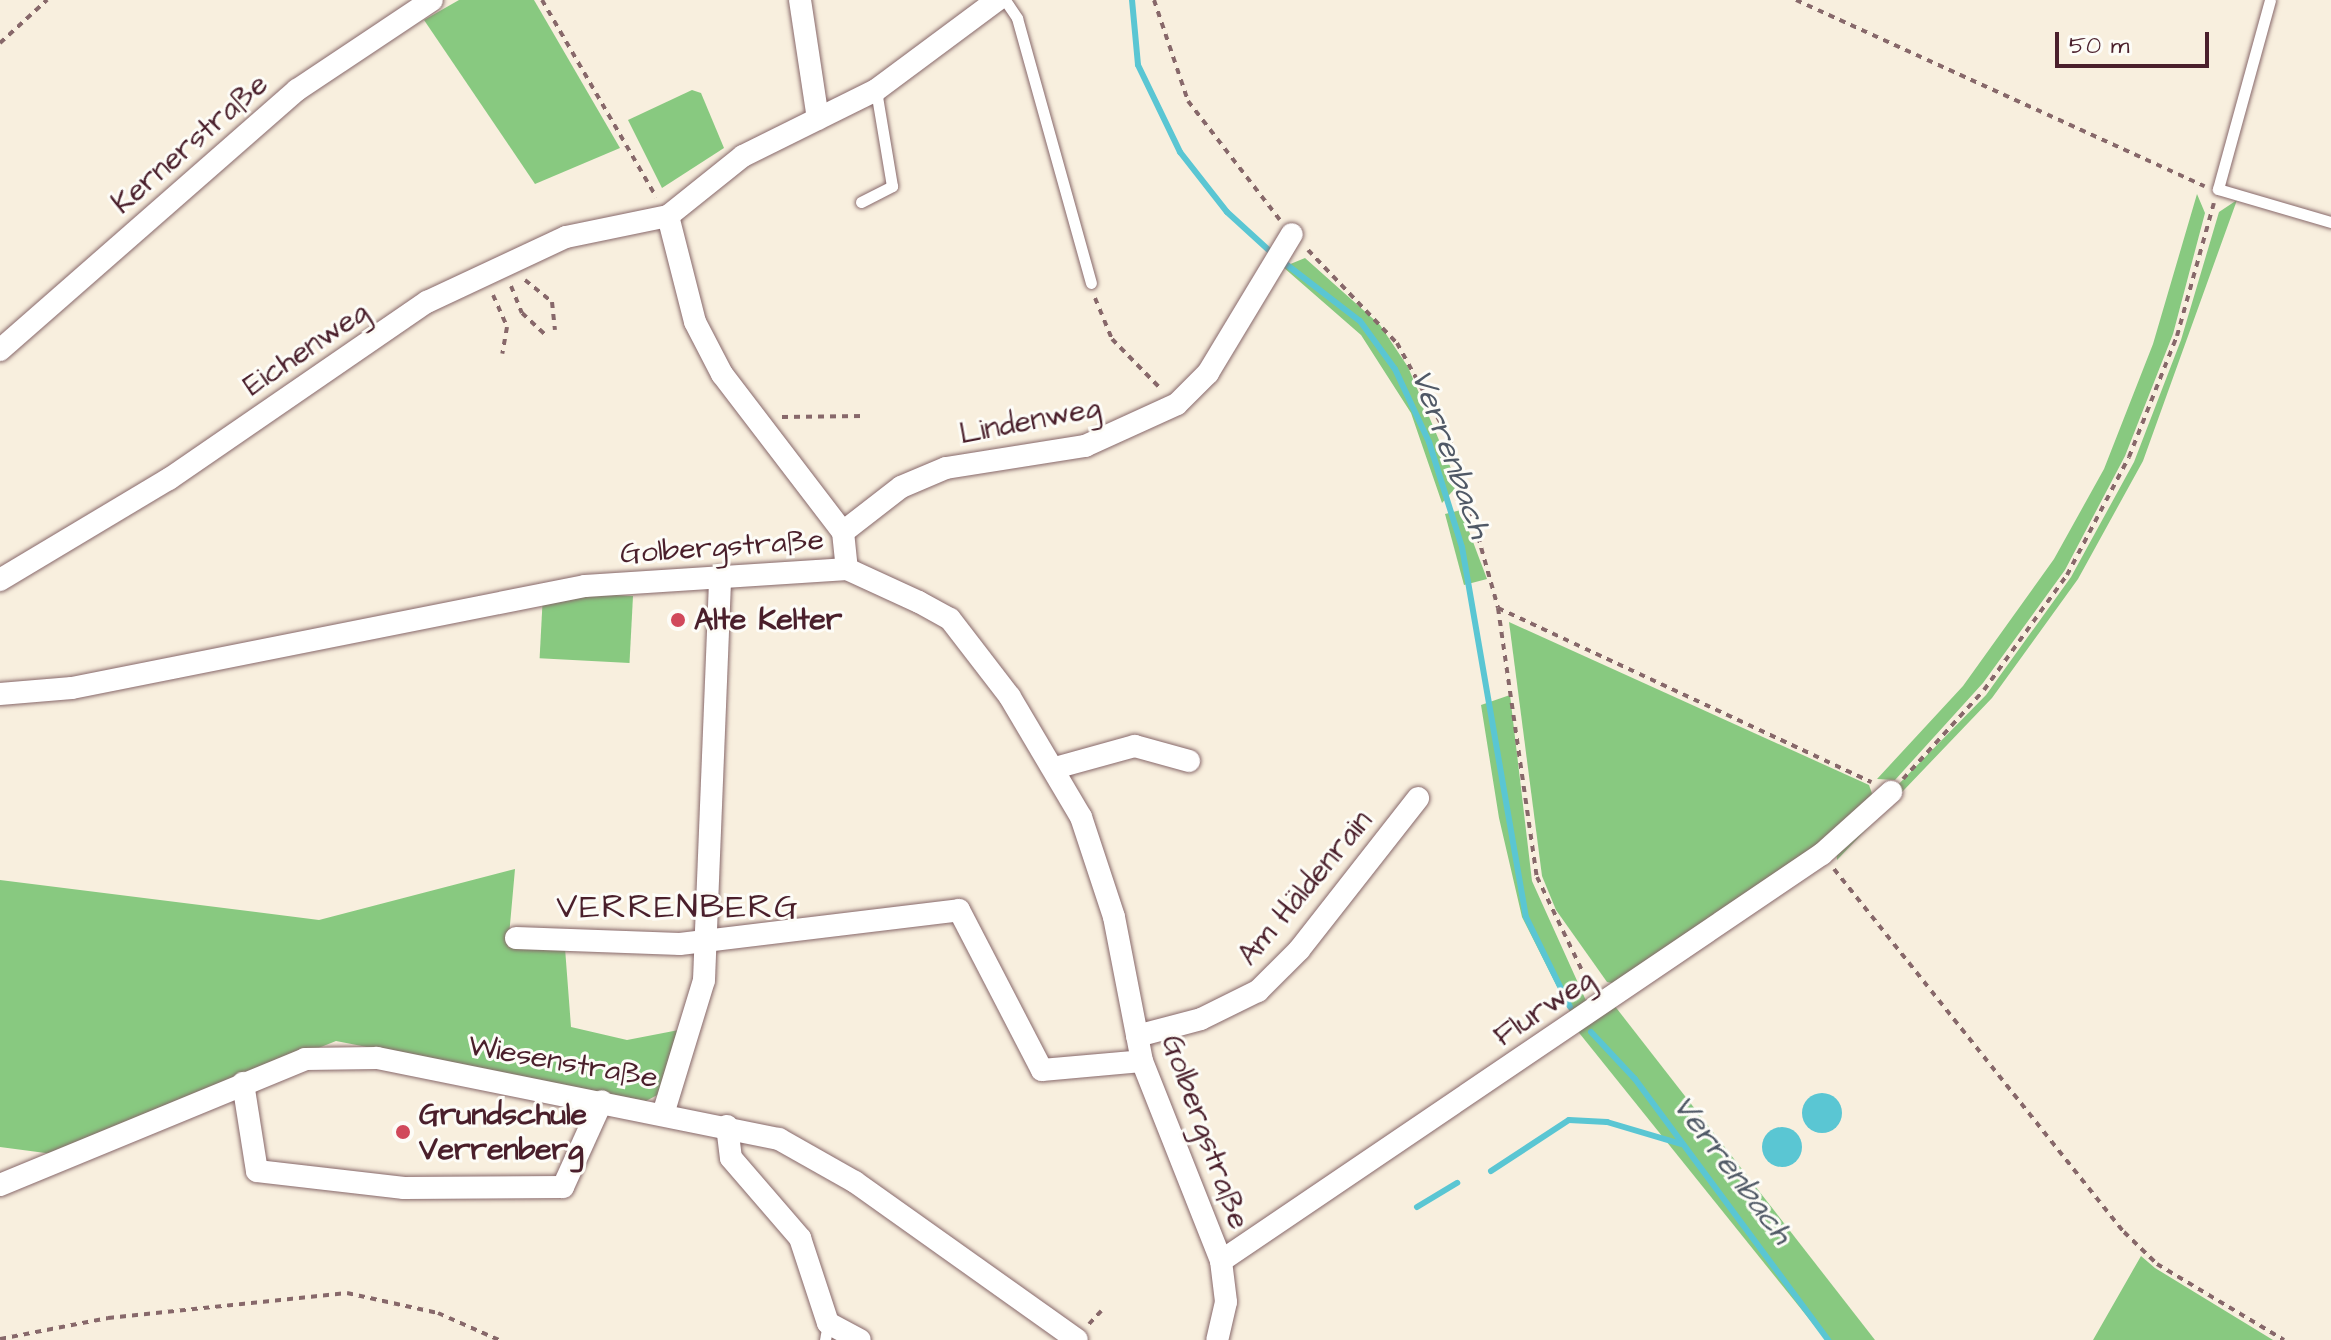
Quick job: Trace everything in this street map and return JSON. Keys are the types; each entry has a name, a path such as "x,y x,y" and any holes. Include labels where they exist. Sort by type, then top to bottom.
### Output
{"street":[{"name":"Kernerstraße","path":"0,350 297,90 432,0"},
{"path":"800,0 818,119"},
{"path":"847,569 843,532 756,421 695,322 668,216 743,156 876,90 997,0"},
{"name":"Eichenweg","path":"0,580 169,479 427,302 566,237 668,216"},
{"name":"Lindenweg","path":"843,532 901,487 946,468 1085,446 1177,404 1208,373 1292,234"},
{"name":"Golbergstraße","path":"0,694 72,688 585,586 847,569 950,619 1055,768 1081,817 1114,917 1142,1061 1221,1261 1226,1302 1217,1340"},
{"path":"664,1111 695,1023 708,942 720,576"},
{"path":"1055,768 1135,746 1189,761"},
{"name":"Flurweg","path":"1221,1261 1822,854 1891,792"},
{"name":"Am Häldenrain","path":"1137,1036 1201,1019 1258,991 1299,950 1418,798"},
{"path":"516,938 708,942 959,910 973,927 1042,1070 1142,1061"},
{"name":"Wiesenstraße","path":"3,1179 243,1083 336,1054 664,1111 779,1139 855,1182 1077,1340"},
{"path":"243,1083 257,1171 404,1188 563,1187 602,1101"},
{"path":"727,1126 731,1158 800,1238 827,1332 860,1340"}],"lane":[{"path":"1005,0 1017,18 1091,283"},
{"path":"2270,0 2218,189 2331,222"},
{"path":"861,202 892,186 876,90"}],"path":[{"path":"0,43 47,0"},
{"path":"542,0 668,216"},
{"path":"1154,0 1188,101 1292,234 1372,313 1426,392 1466,484 1498,608 1537,877 1600,1005"},
{"path":"1498,608 1891,792 1984,690 2067,575 2135,444 2177,336 2218,189 2188,183 1796,0"},
{"path":"498,268 552,302 555,330"},
{"path":"498,268 522,313 546,335"},
{"path":"498,268 507,327 502,354"},
{"path":"1091,283 1112,339 1177,404"},
{"path":"756,421 863,416"},
{"path":"1822,854 2124,1232 2157,1264 2284,1340"},
{"path":"0,1339 108,1318 347,1293 438,1313 499,1340"}],"green space":[{"path":"459,0 534,0 620,148 535,184 424,20"},
{"path":"692,90 701,93 724,148 662,188 628,120"},
{"path":"2197,194 2205,213 2173,334 2125,456 2065,570 1983,683 1895,780 1877,779 1963,686 2054,559 2104,469 2153,344"},
{"path":"2237,200 2143,461 2078,579 1992,698 1837,860 1836,848 1986,695 2071,577 2134,462 2181,340 2219,212"},
{"path":"1305,258 1380,325 1408,367 1458,485 1442,503 1411,413 1361,335 1283,267"},
{"path":"1461,510 1487,579 1464,585 1445,514"},
{"path":"543,591 633,596 629,663 540,658"},
{"path":"1509,622 1869,785 1874,799 1824,845 1622,985 1607,982 1556,910 1542,876"},
{"path":"1510,695 1532,881 1588,1005 1572,1016 1522,917 1499,818 1481,705"},
{"path":"515,869 508,947 565,948 571,1027 627,1040 684,1029 663,1092 646,1101 336,1041 53,1154 0,1147 0,880 319,920"},
{"path":"1614,1005 1875,1340 1826,1340 1576,1029"},
{"path":"2141,1256 2155,1268 2273,1340 2093,1340"}],"water":[{"path":"1822,1093 1836,1099 1842,1113 1836,1127 1822,1133 1808,1127 1802,1113 1808,1099"},
{"path":"1782,1127 1796,1133 1802,1147 1796,1161 1782,1167 1768,1161 1762,1147 1768,1133"}],"waterway":[{"name":"Verrenbach","path":"1132,0 1138,65 1180,152 1227,212 1273,254"},
{"name":"Verrenbach","path":"1282,261 1360,321 1395,369 1429,442 1462,547 1526,917 1570,1007"},
{"name":"Verrenbach","path":"1591,1032 1635,1079 1828,1340"},
{"path":"1491,1171 1569,1120 1607,1122 1681,1144"},
{"path":"1417,1207 1457,1183"}],"place":[{"name":"Alte Kelter","path":"678,620"},
{"name":"Grundschule Verrenberg","path":"403,1132"}],"district":[{"name":"VERRENBERG","path":"678,908"}]}
